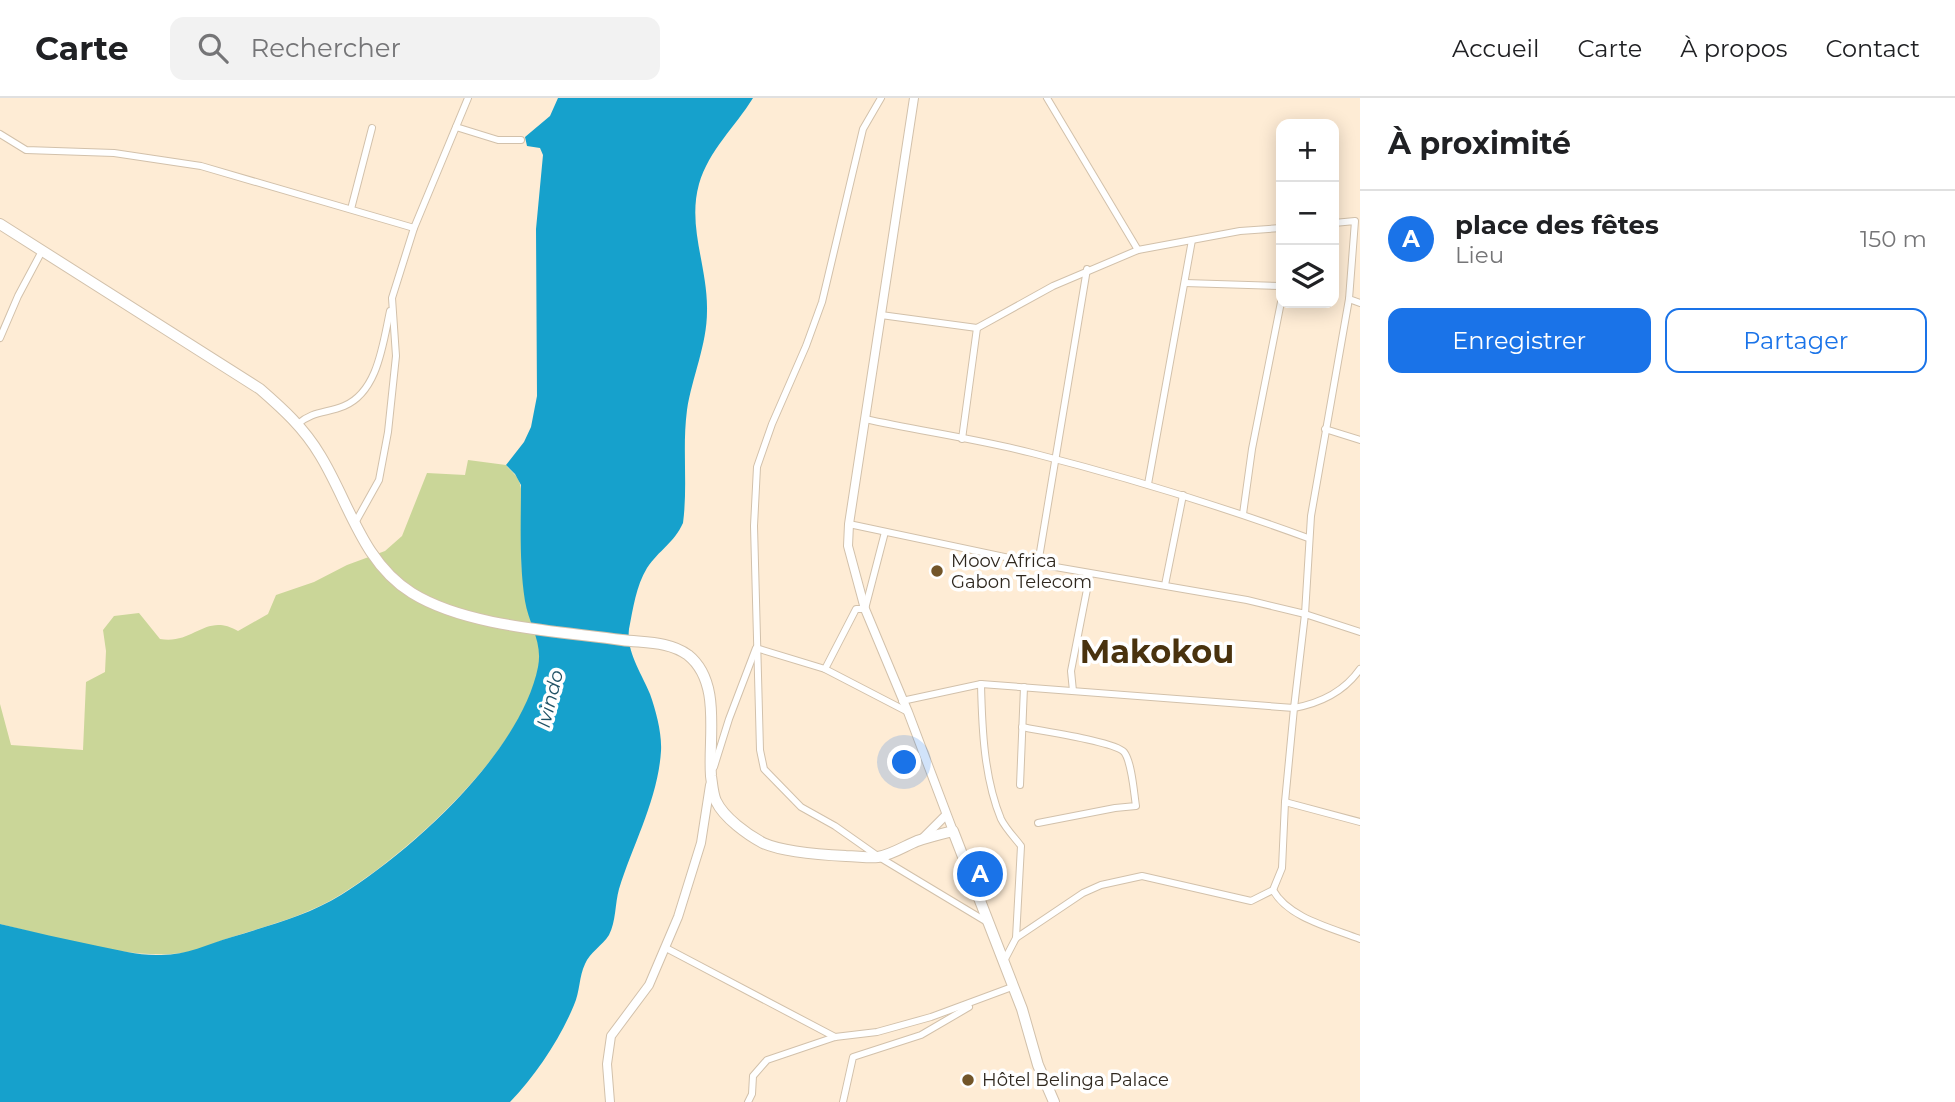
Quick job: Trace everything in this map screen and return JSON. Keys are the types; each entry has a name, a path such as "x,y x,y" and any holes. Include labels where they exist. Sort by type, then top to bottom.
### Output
{"highway":[{"path":"0,224 260,389 298,424 321,455 377,562 411,592 443,610 520,626 675,647 689,656 698,666 709,690 711,777 716,801 729,817 765,844 820,855 879,857 922,839 953,831 1022,1009 1038,1065 1054,1102"}],"street":[{"path":"298,424 315,413 341,407 364,393 375,371 414,228 468,98"},
{"path":"881,98 863,129 822,302 757,467 754,526 760,751 764,769 801,807 987,922"},
{"path":"914,98 849,523 848,546 865,610 908,712 953,831"},
{"path":"1047,98 1138,250"},
{"path":"456,127 498,140 520,140"},
{"path":"351,209 372,128"},
{"path":"0,134 26,150 114,153 201,166 414,228"},
{"path":"1016,938 1083,893 1101,885 1142,876 1251,901 1273,890 1282,868 1285,802 1305,614 1308,538 1349,299 1357,221 1339,223"},
{"path":"881,315 977,328 1087,269 1138,250 1240,230 1276,228"},
{"path":"1148,484 1192,240"},
{"path":"0,338 42,251"},
{"path":"1038,564 1087,269"},
{"path":"1185,283 1276,286"},
{"path":"355,523 379,480 388,432 396,356 393,298"},
{"path":"1349,299 1360,303"},
{"path":"1243,514 1252,449 1280,308"},
{"path":"962,439 977,328"},
{"path":"865,419 1055,459 1148,484 1308,538"},
{"path":"1325,429 1360,440"},
{"path":"1165,585 1183,495"},
{"path":"849,523 885,533 1038,564 1247,600 1305,614 1360,632"},
{"path":"865,610 885,533"},
{"path":"1073,691 1071,671 1090,574"},
{"path":"825,669 856,609 865,610"},
{"path":"756,648 825,669 908,712"},
{"path":"610,1102 607,1064 611,1036 649,985 666,948 701,843 711,777 729,719 756,648"},
{"path":"902,701 981,684 1294,708 1335,694 1353,680 1360,669"},
{"path":"981,684 982,727 991,783 1002,821 1021,846 1016,938 1003,963"},
{"path":"1020,785 1024,687"},
{"path":"1022,727 1106,744 1121,750 1125,754 1133,781 1136,806 1038,823"},
{"path":"1285,802 1360,822"},
{"path":"922,839 946,815"},
{"path":"1273,890 1279,902 1294,912 1360,939"},
{"path":"666,948 835,1037"},
{"path":"748,1102 752,1094 753,1076 767,1059 835,1037 877,1032 1013,987"},
{"path":"843,1102 853,1057 920,1035 981,999"}],"green space":[{"path":"468,460 506,465 519,481 522,499 522,571 538,632 540,653 534,686 517,721 494,756 433,823 368,876 314,909 188,952 161,954 115,950 0,924 0,704 11,745 83,750 86,682 105,672 103,630 114,616 139,613 160,639 182,638 217,625 238,631 268,614 276,595 314,582 347,565 385,551 402,536 427,473 465,475"}],"water":[{"name":"Ivindo","path":"558,98 753,98 709,160 699,184 695,216 707,311 705,336 687,410 683,523 643,575 629,629 632,654 650,694 658,722 661,744 659,769 650,804 619,889 611,930 585,964 576,1000 562,1031 538,1068 510,1102 0,1102 0,924 122,951 145,955 171,955 302,914 341,895 369,876 430,826 487,765 510,732 528,699 539,658 523,587 521,485 506,465 524,442 531,427 537,396 536,229 543,155 540,148 527,146 525,137 550,116"}],"place":[{"name":"Moov Africa Gabon Telecom","path":"937,571"},
{"name":"place des fêtes","path":"980,874"},
{"name":"Hôtel Belinga Palace","path":"968,1080"}],"district":[{"name":"Makokou","path":"1157,651"}]}
